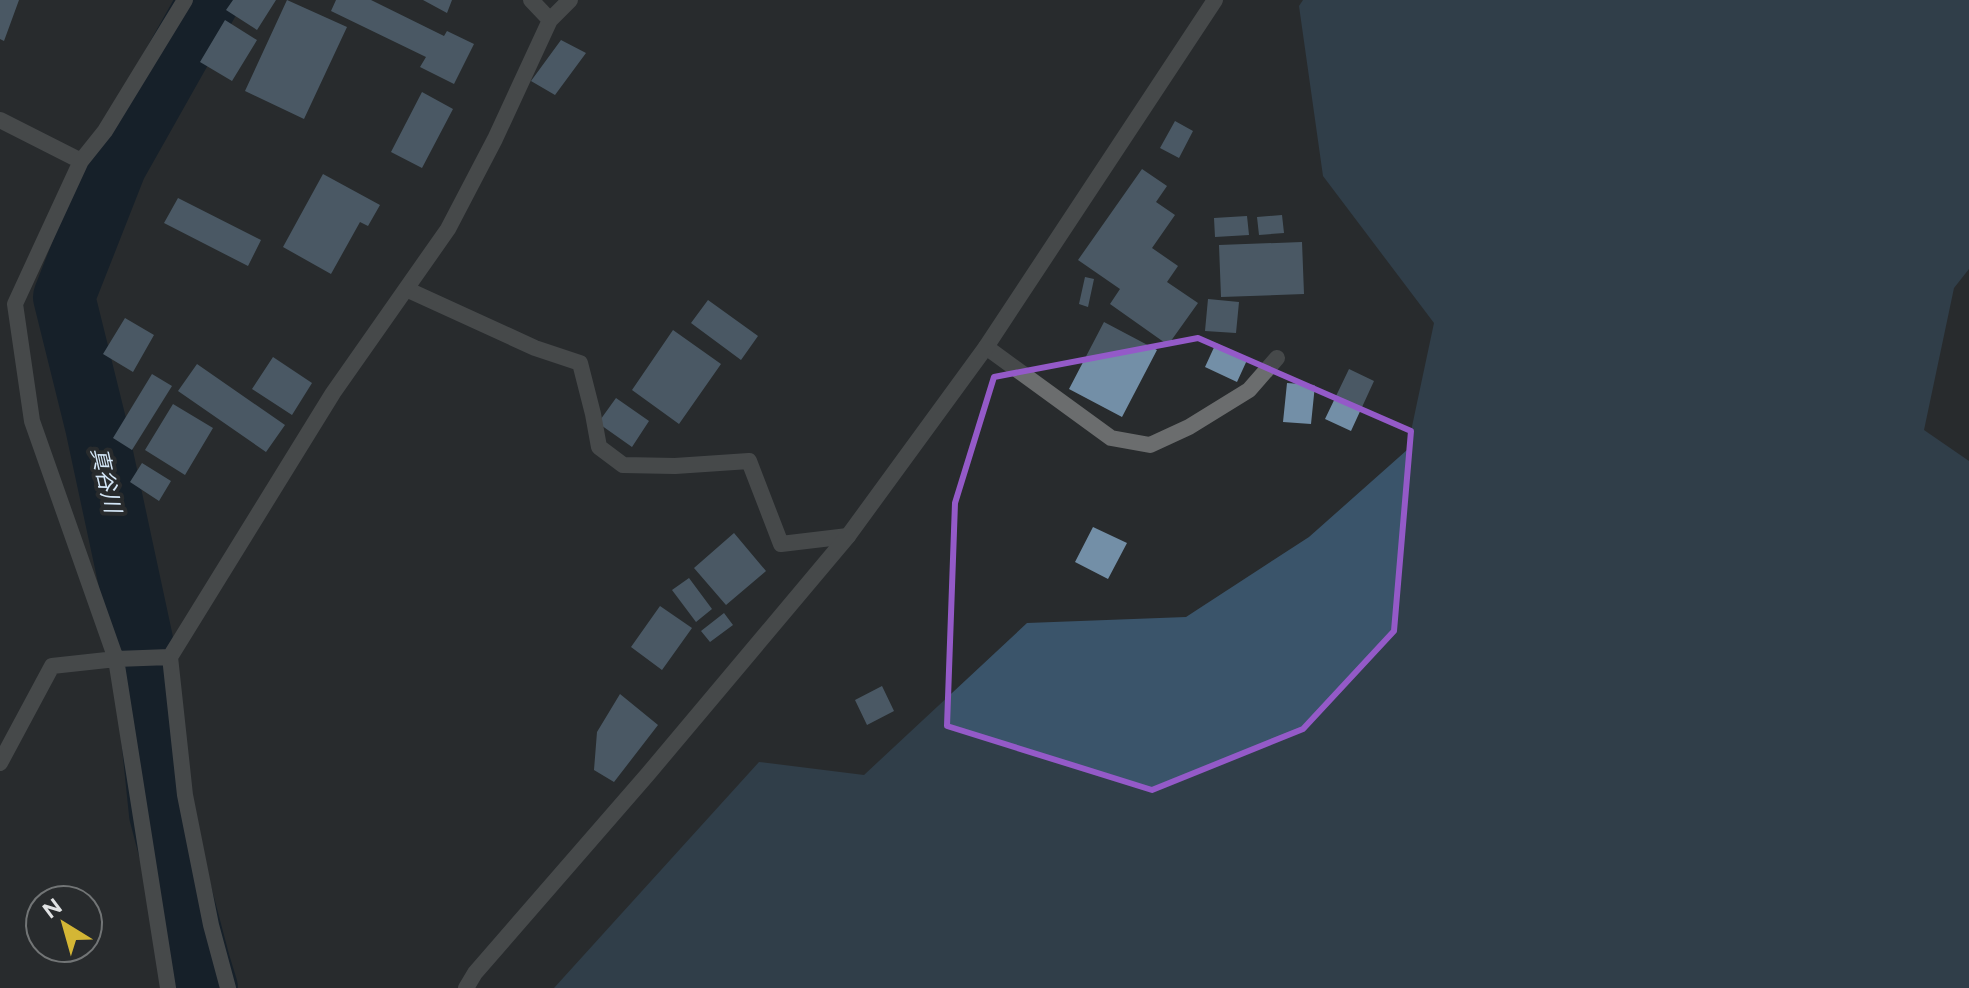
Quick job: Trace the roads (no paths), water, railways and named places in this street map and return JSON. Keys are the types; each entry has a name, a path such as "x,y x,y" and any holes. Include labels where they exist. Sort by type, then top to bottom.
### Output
{"street":[{"path":"168,988 116,659 32,421 15,304 81,161 105,131 185,0"},
{"path":"531,0 550,20"},
{"path":"228,988 211,925 185,795 170,657 333,393 448,229 495,139 550,20 570,0"},
{"path":"466,988 475,973 848,536 986,347 1215,0"},
{"path":"0,120 81,161"},
{"path":"406,289 535,348 580,363 599,447 623,465 675,466 749,461 781,544 848,536"},
{"path":"986,347 1111,438 1150,445 1189,427 1249,390 1277,358"},
{"path":"0,763 52,666 170,657"}],"waterway":[{"name":"真谷川","path":"207,988 160,814 142,640 96,426 64,297 116,165 209,0"}]}
